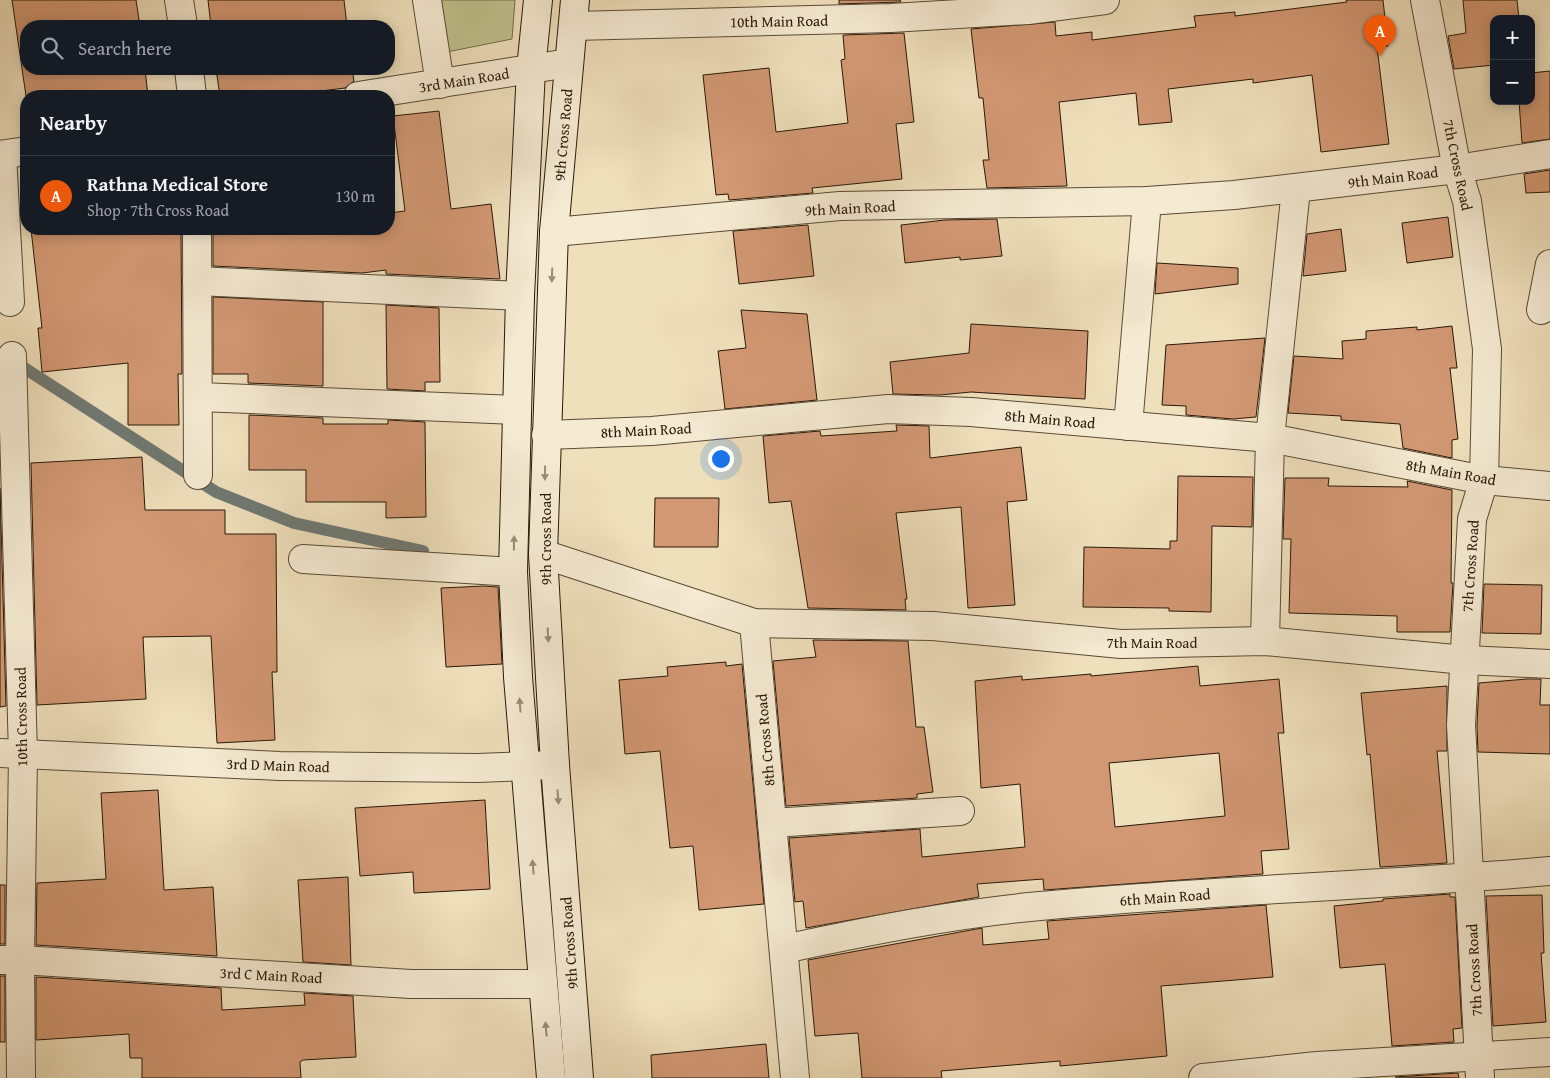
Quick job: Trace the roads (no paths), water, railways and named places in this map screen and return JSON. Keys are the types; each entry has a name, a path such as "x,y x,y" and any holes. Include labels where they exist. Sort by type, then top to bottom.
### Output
{"street":[{"path":"180,0 182,20"},
{"path":"426,0 440,84"},
{"name":"9th Cross Road","path":"538,0 531,69 520,296 516,410 514,572 525,766 551,1078"},
{"name":"10th Main Road","path":"574,13 891,18 1028,10 1104,0"},
{"name":"7th Cross Road","path":"1425,0 1457,169 1467,201 1488,349 1484,480 1472,520 1461,725 1479,1068"},
{"name":"9th Cross Road","path":"574,13 554,232 543,554 555,765 579,1078"},
{"name":"3rd Main Road","path":"395,91 569,63"},
{"path":"190,75 191,90"},
{"path":"9,154 10,302"},
{"name":"9th Main Road","path":"554,232 840,206 1147,201 1296,189 1457,169 1550,154"},
{"path":"1265,640 1270,438 1296,189"},
{"path":"1128,426 1147,201"},
{"path":"197,235 198,475"},
{"path":"1541,310 1550,264"},
{"path":"197,281 520,296"},
{"name":"10th Cross Road","path":"12,356 10,960 21,1078"},
{"path":"199,397 516,410"},
{"name":"8th Main Road","path":"546,435 652,431 888,409 971,412 1270,438 1484,480 1550,486"},
{"path":"543,554 754,624"},
{"path":"303,560 514,572"},
{"name":"7th Main Road","path":"754,624 933,626 1121,644 1265,640 1464,660 1550,664"},
{"name":"8th Cross Road","path":"754,624 796,1078"},
{"name":"3rd D Main Road","path":"11,754 280,766 467,768 555,765"},
{"path":"772,823 960,811"},
{"name":"6th Main Road","path":"784,949 897,925 1039,906 1550,871"},
{"name":"3rd C Main Road","path":"10,960 411,984 542,984"},
{"path":"1203,1078 1317,1066 1479,1068 1550,1052"}],"waterway":[{"path":"12,360 216,492 294,523 423,551"}],"place":[{"name":"Rathna Medical Store","path":"1380,56"}]}
